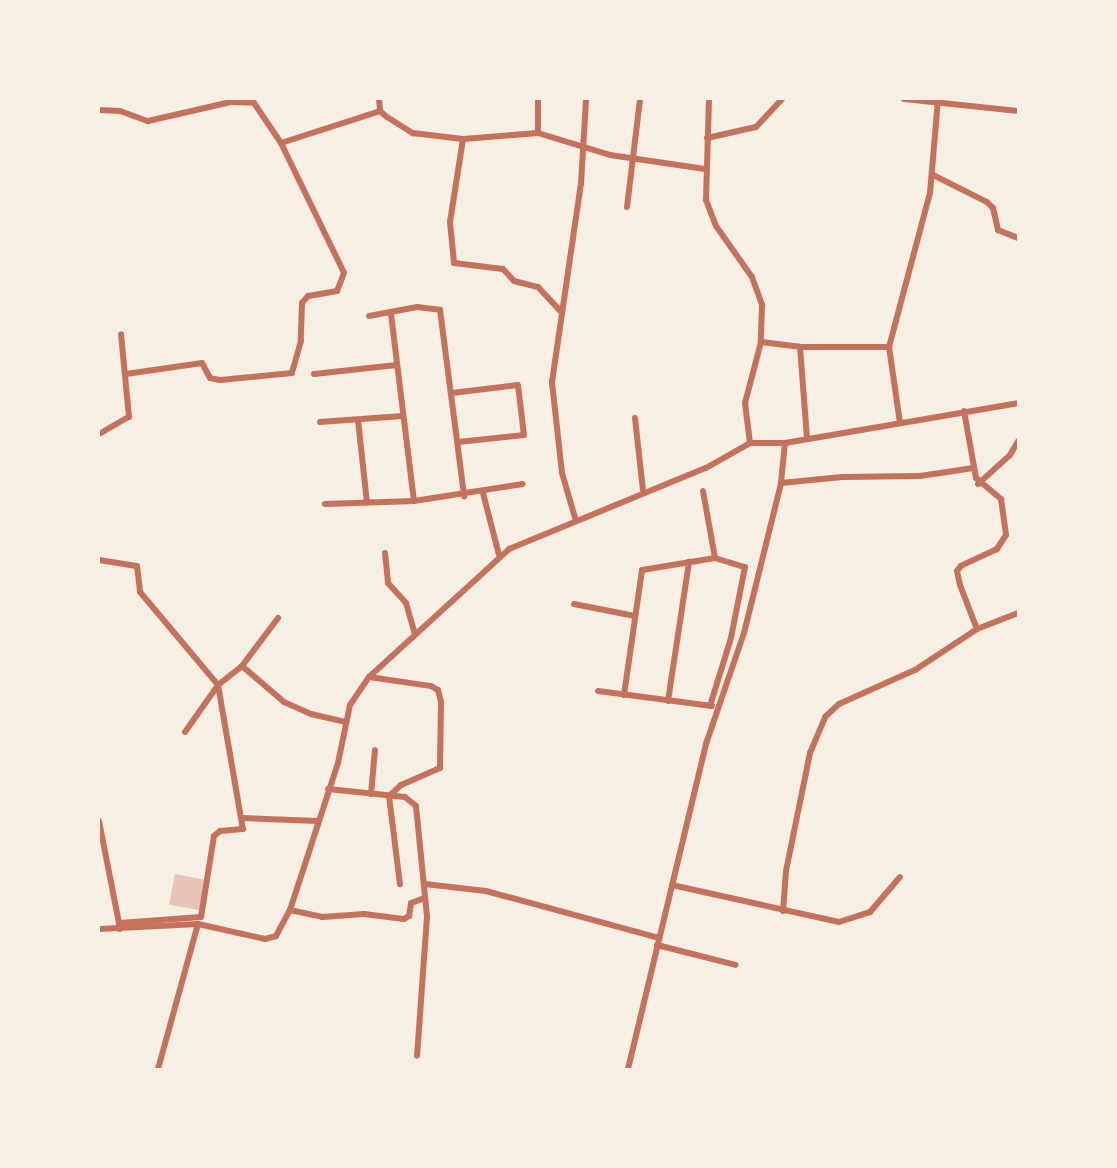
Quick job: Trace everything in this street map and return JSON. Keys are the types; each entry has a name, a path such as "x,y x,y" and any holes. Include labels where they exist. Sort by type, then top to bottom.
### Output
{"street":[{"path":"379,99 380,111"},
{"path":"538,99 538,133"},
{"path":"576,521 562,473 554,411 552,367 581,184 585,99"},
{"path":"627,207 640,99"},
{"path":"709,99 705,169 706,200 716,226 752,277 762,305 761,342 745,404 750,442"},
{"path":"707,138 756,127 782,99"},
{"path":"904,99 1018,111"},
{"path":"99,110 120,111 148,121 249,101 266,118 281,144 344,273 337,291 308,297 302,303 296,367 285,376 220,380 208,376 202,363 126,374"},
{"path":"900,423 890,346 933,175 938,102"},
{"path":"380,111 413,133 463,140 538,133 582,147 705,169"},
{"path":"281,144 380,111"},
{"path":"463,140 450,222 453,261 457,266 503,269 514,281 538,287 560,311"},
{"path":"933,175 987,202 993,208 998,230 1018,238"},
{"path":"369,316 391,314 417,307 440,310 464,496"},
{"path":"391,314 414,501"},
{"path":"99,435 129,417 121,334"},
{"path":"761,342 800,347 890,346"},
{"path":"800,347 807,437"},
{"path":"314,374 397,365"},
{"path":"452,393 518,385 524,435 458,442"},
{"path":"119,926 198,924 271,939 290,910 328,789 350,705 369,677 499,555 643,490 706,468 750,442 785,442 1018,403"},
{"path":"964,411 978,484 1001,499 1006,535 997,549 957,571 976,629"},
{"path":"321,422 404,416"},
{"path":"635,418 643,490"},
{"path":"358,420 367,503"},
{"path":"978,484 1010,455 1018,441"},
{"path":"628,1069 707,741 744,633 781,483 785,442"},
{"path":"781,483 842,477 930,475 974,468"},
{"path":"325,504 414,501 464,496 523,484"},
{"path":"703,490 715,558"},
{"path":"483,492 499,555"},
{"path":"385,553 388,583 406,603 415,634"},
{"path":"624,695 642,570 715,558 745,567 731,638 710,706"},
{"path":"99,560 137,566 140,592 218,685 243,831 220,831 214,836 202,916 99,929"},
{"path":"668,700 689,562"},
{"path":"574,604 635,616"},
{"path":"783,911 786,871 810,753 825,717 839,704 915,670 976,629 1018,613"},
{"path":"185,732 218,685 242,666 278,618"},
{"path":"242,666 266,691 284,702 310,714 346,722"},
{"path":"369,677 431,686 438,690 441,702 440,768 400,785 389,796"},
{"path":"598,691 719,707"},
{"path":"371,794 375,750"},
{"path":"328,789 405,797 416,806 428,930 417,1056"},
{"path":"389,796 400,884"},
{"path":"242,818 318,821"},
{"path":"99,821 119,926"},
{"path":"672,885 839,922 856,919 870,912 900,877"},
{"path":"424,884 486,891 659,938"},
{"path":"290,910 322,917 364,914 404,919 409,916 411,903 425,898"},
{"path":"158,1069 198,924"},
{"path":"657,945 736,965"}],"building":[{"path":"175,874 207,880 201,911 169,904"}]}
